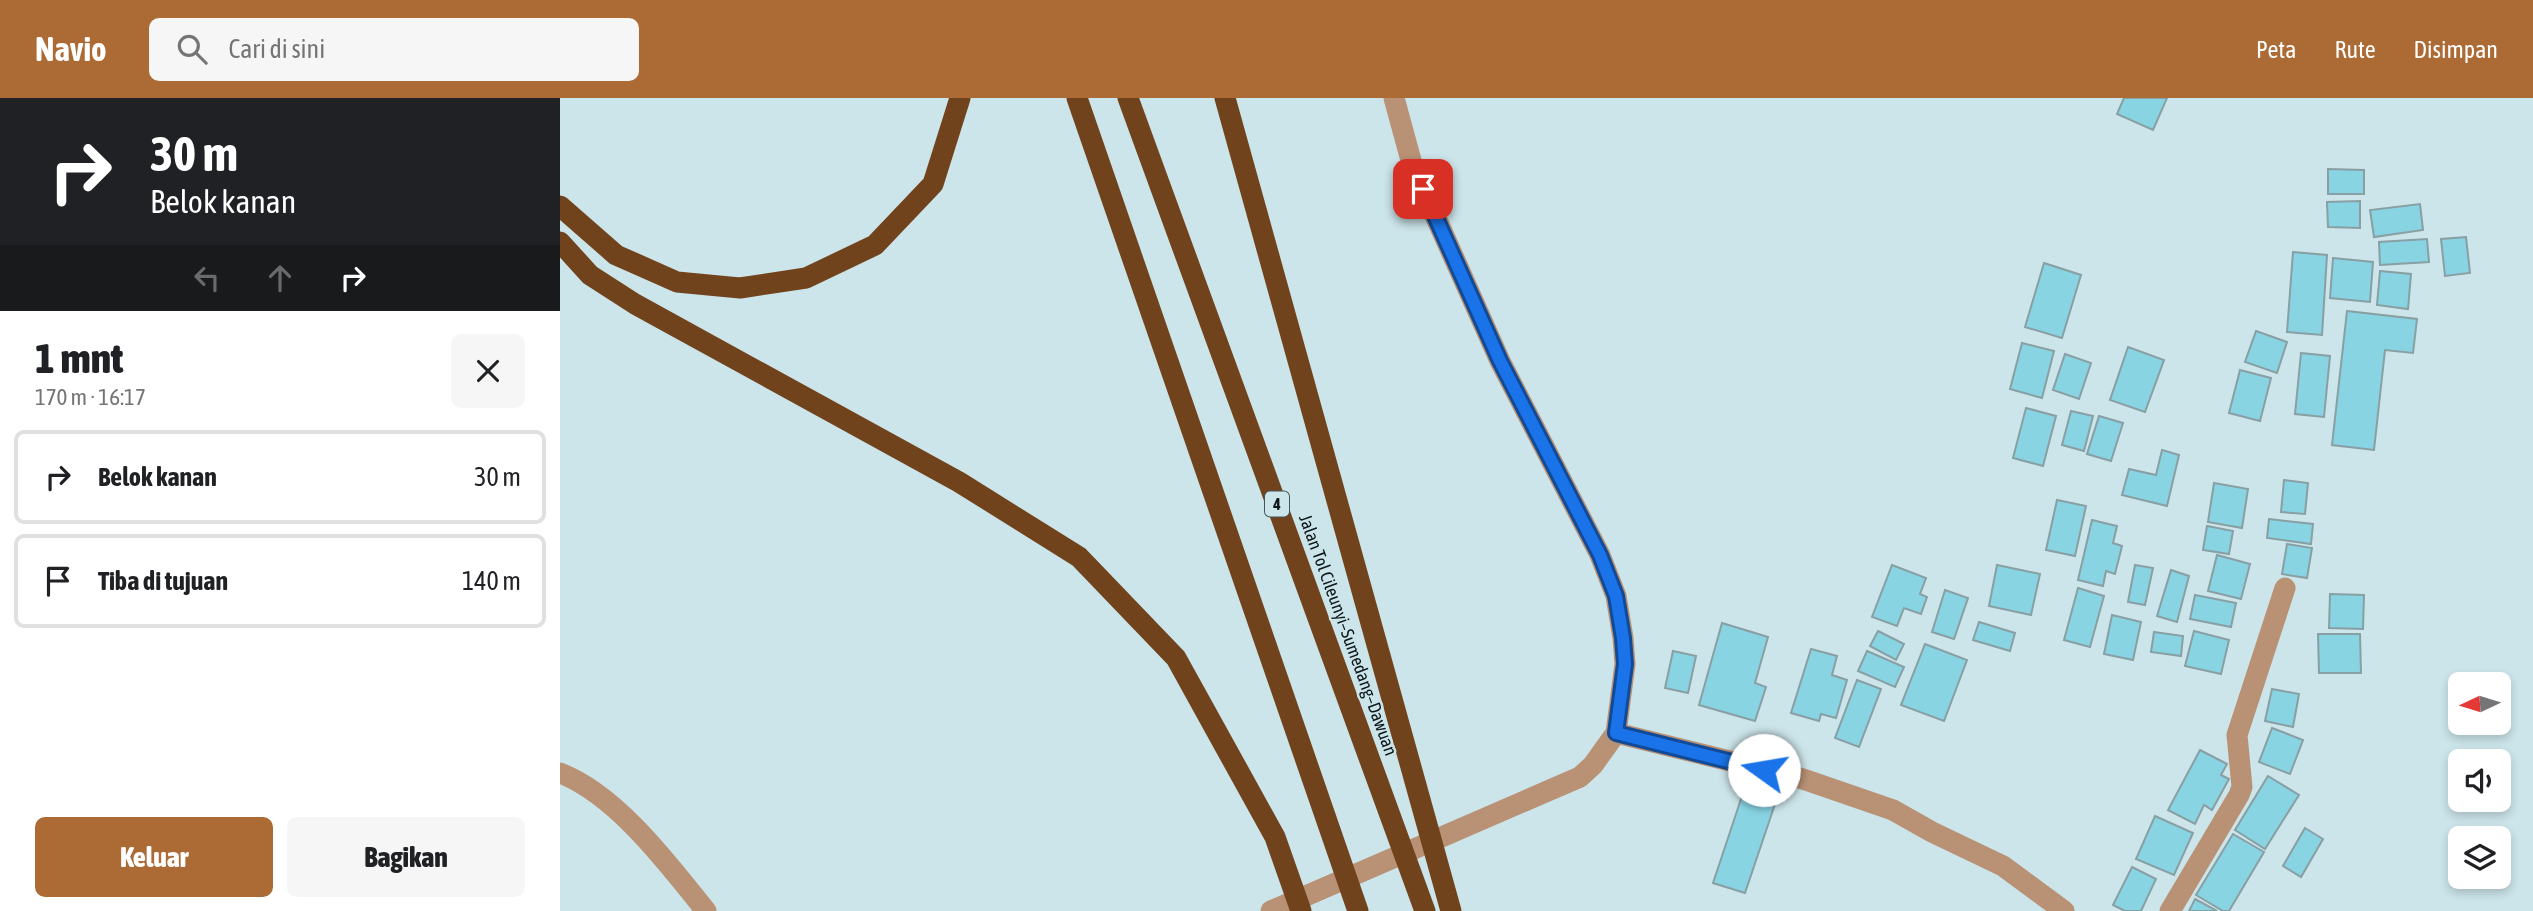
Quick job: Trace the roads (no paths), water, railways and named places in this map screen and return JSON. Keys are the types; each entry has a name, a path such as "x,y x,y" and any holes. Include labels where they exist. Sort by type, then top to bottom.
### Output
{"highway":[{"path":"560,206 616,255 677,282 740,288 806,278 875,245 933,184 960,98"},
{"path":"1077,98 1358,911"},
{"name":"Jalan Tol Cileunyi–Sumedang–Dawuan","path":"1128,98 1425,911"},
{"path":"1225,98 1451,911"},
{"path":"560,242 590,275 635,304 959,482 1079,557 1176,658 1275,838 1301,911"}],"street":[{"path":"1271,911 1580,777 1593,765 1616,733 1625,664 1616,596 1600,555 1500,361 1418,177 1394,98"},
{"path":"2170,911 2242,787 2237,735 2285,588"},
{"path":"1616,733 1803,779 1893,810 1931,832 2003,866 2064,911"},
{"path":"560,773 573,778 627,818 706,911"}]}
